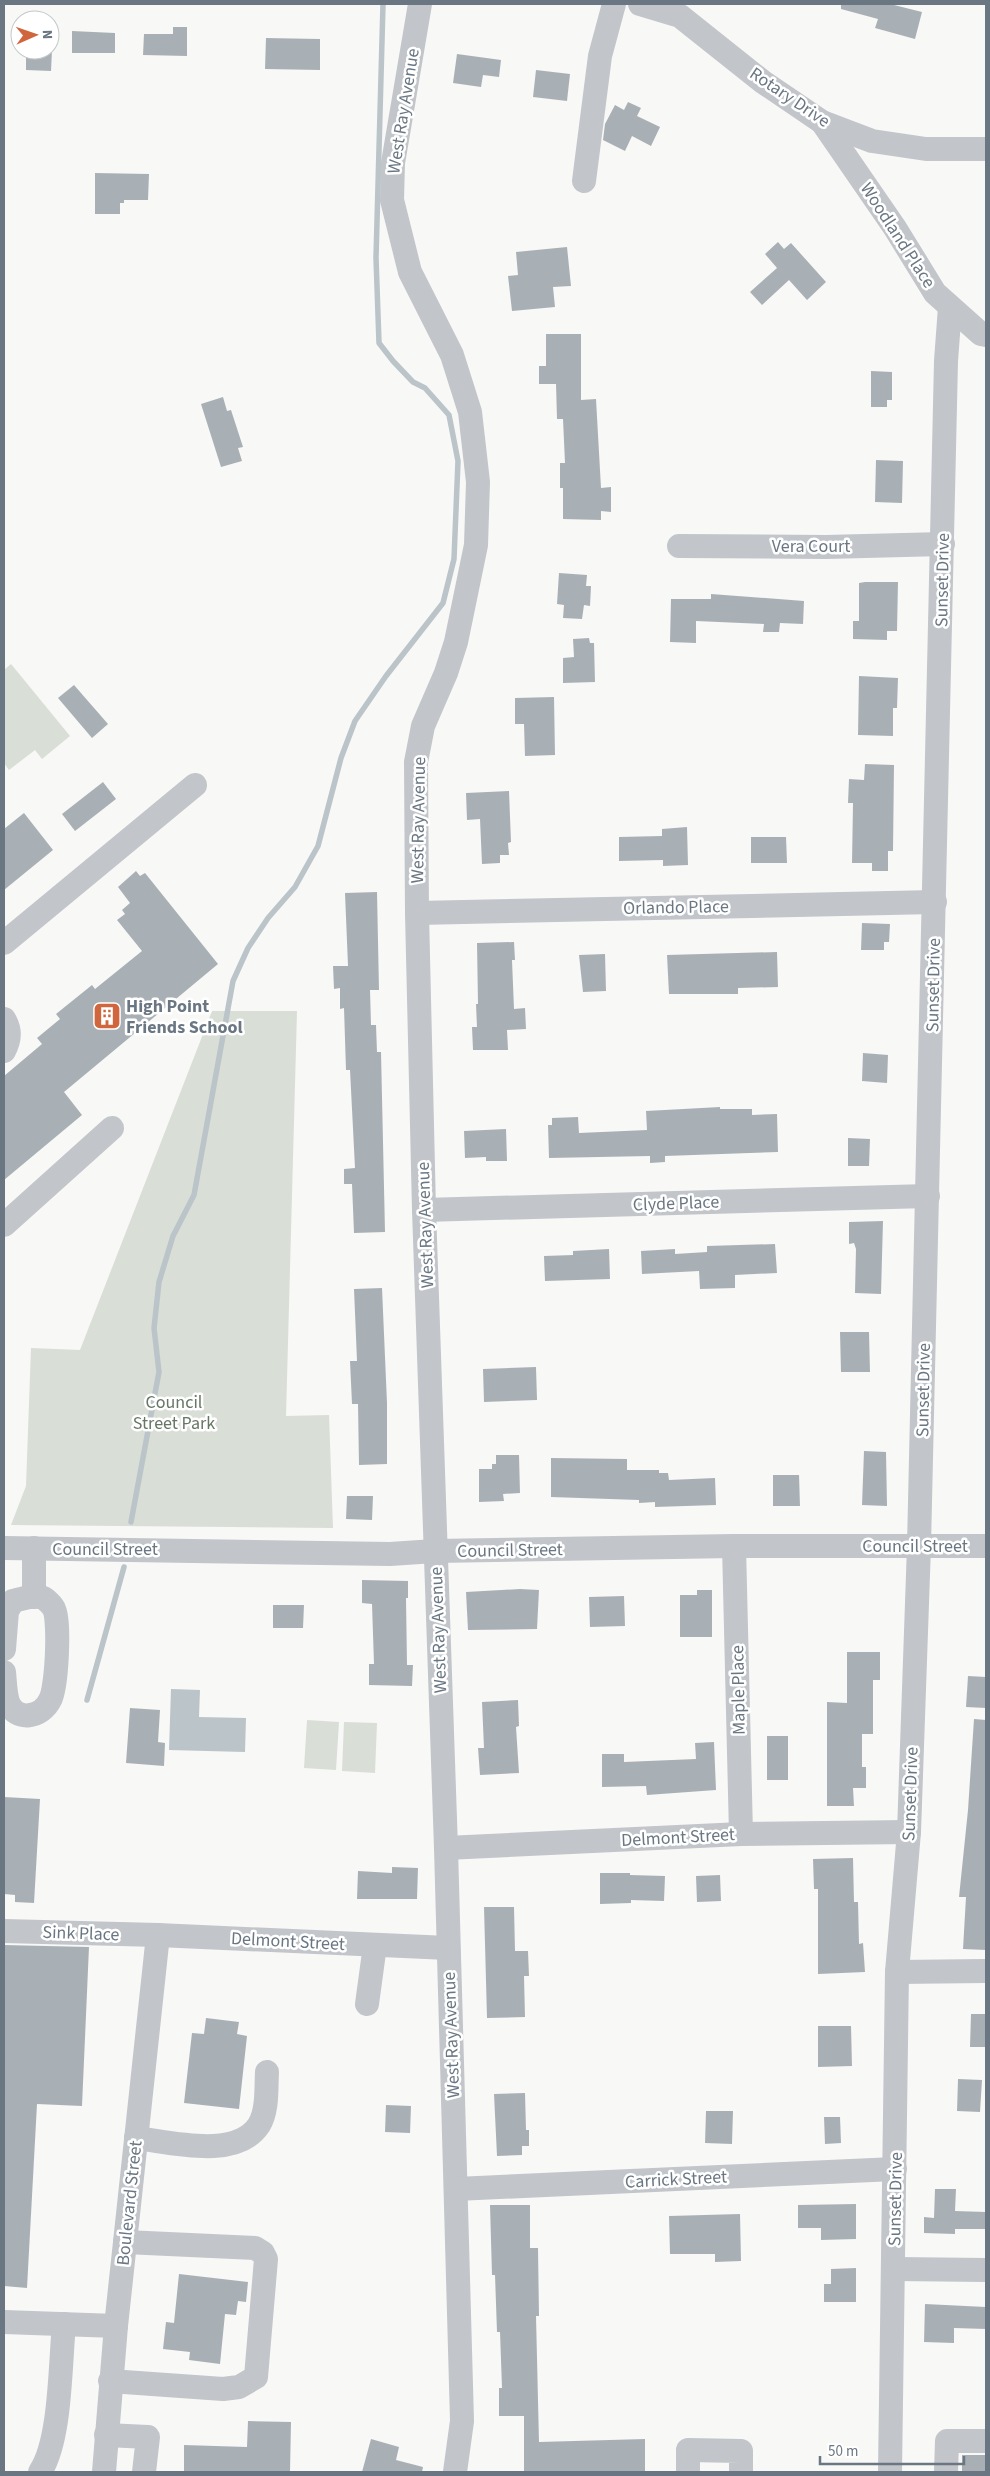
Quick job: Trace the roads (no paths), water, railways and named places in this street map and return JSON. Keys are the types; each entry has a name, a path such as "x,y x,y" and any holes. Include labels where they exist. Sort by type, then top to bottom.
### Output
{"street":[{"name":"West Ray Avenue","path":"420,4 393,163 392,200 410,272 452,355 470,412 478,482 476,545 456,642 446,673 423,726 416,762 417,913 424,1210 446,1848 462,2421 455,2472"},
{"path":"584,181 600,56 614,4"},
{"name":"Rotary Drive","path":"640,4 679,10 763,82 822,122 872,141 926,149 986,150"},
{"name":"Woodland Place","path":"822,122 895,228 935,293 981,334 986,335"},
{"name":"Sunset Drive","path":"890,2472 896,2169 897,1972 909,1832 919,1546 946,361 950,307"},
{"name":"Vera Court","path":"678,546 826,547 943,544"},
{"path":"4,943 195,785"},
{"name":"Orlando Place","path":"417,913 935,902"},
{"path":"4,1019 8,1027 9,1036 4,1051"},
{"path":"4,1224 112,1128"},
{"name":"Clyde Place","path":"424,1210 928,1196"},
{"name":"Council Street","path":"4,1548 130,1548 296,1554 390,1554 435,1551 734,1546 986,1546"},
{"name":"Maple Place","path":"734,1546 741,1834"},
{"path":"34,1548 34,1597"},
{"path":"4,1649 7,1611 13,1601 34,1597 44,1598 54,1608 57,1620 56,1679 51,1699 44,1709 34,1716 28,1716 12,1710 8,1702 4,1672"},
{"name":"Delmont Street","path":"446,1848 741,1834 909,1832"},
{"name":"Sink Place","path":"4,1931 158,1935"},
{"name":"Delmont Street","path":"158,1935 448,1948"},
{"name":"Boulevard Street","path":"104,2472 110,2381 158,1935"},
{"path":"367,2004 376,1945"},
{"path":"897,1972 986,1971"},
{"path":"136,2138 216,2147 237,2143 248,2136 259,2124 264,2109 266,2072"},
{"name":"Carrick Street","path":"456,2189 896,2169"},
{"path":"110,2381 223,2389 239,2387 256,2377 266,2259 263,2253 256,2248 125,2242"},
{"path":"894,2269 986,2270"},
{"path":"4,2322 116,2326"},
{"path":"40,2472 53,2443 64,2324"},
{"path":"106,2435 148,2437 144,2472"},
{"path":"946,2472 947,2441 986,2441"},
{"path":"688,2472 688,2450 741,2451 741,2472"}],"waterway":[{"path":"131,1522 159,1372 154,1328 159,1282 173,1236 194,1195 233,981 248,948 268,918 295,887 318,846 341,758 355,721 386,676 443,603 454,559 458,461 449,415 425,388 413,382 379,343 376,258 383,4"},
{"path":"87,1700 124,1567"}],"place":[{"name":"High Point Friends School","path":"107,1016"}],"park label":[{"name":"Council Street Park","path":"174,1412"}]}
